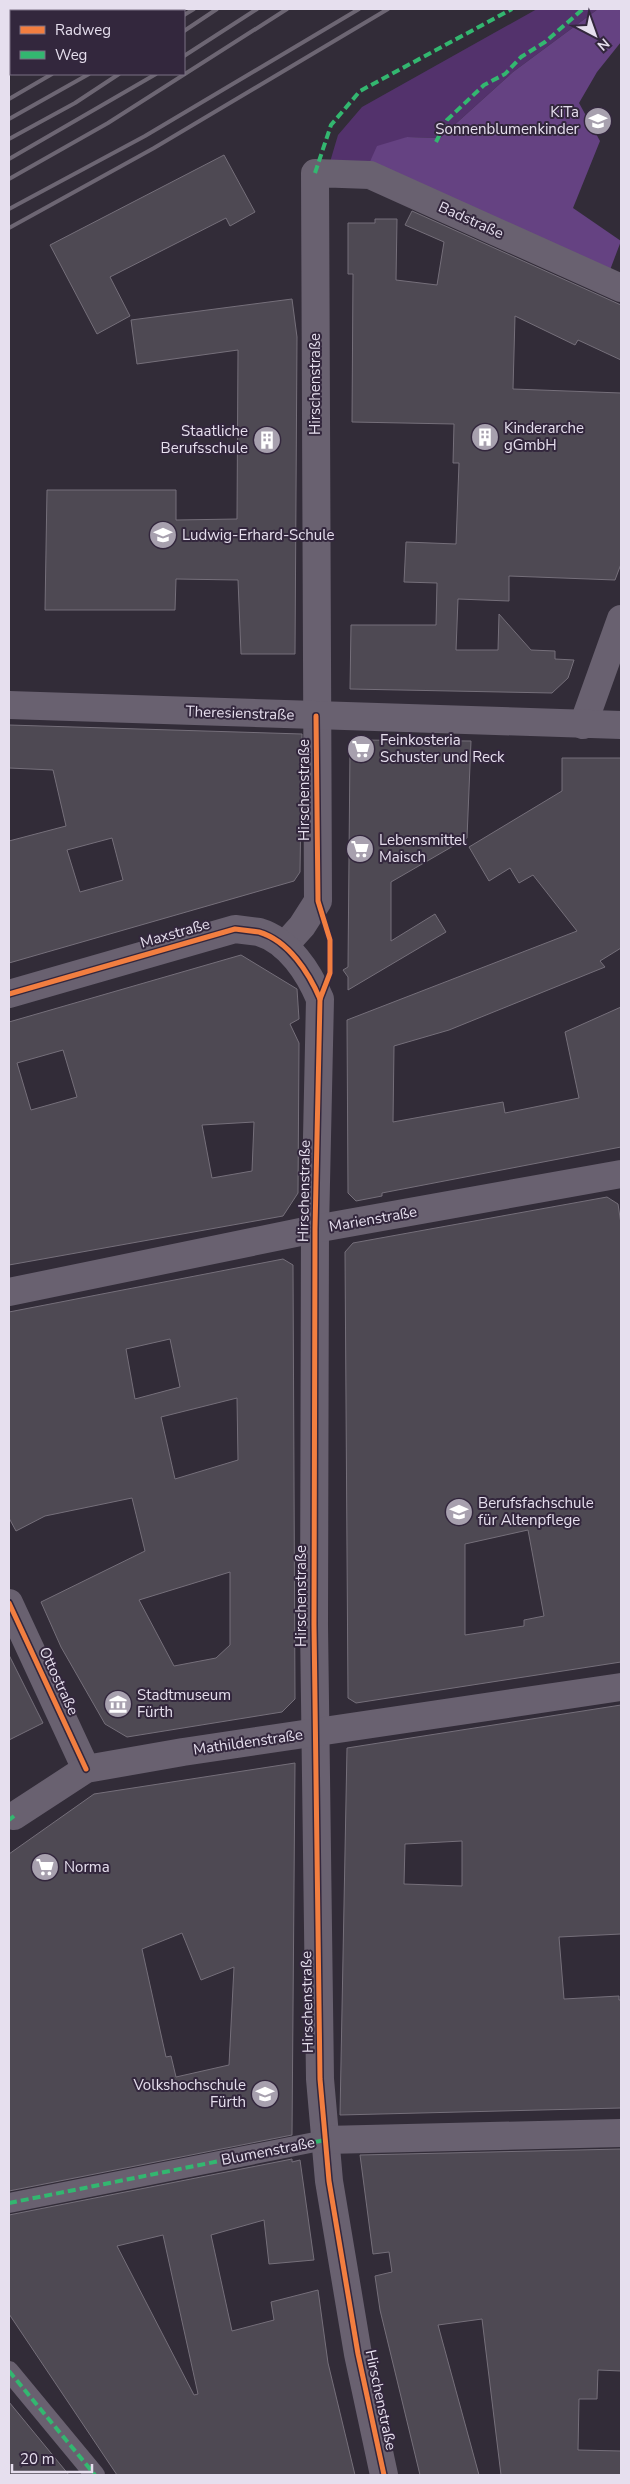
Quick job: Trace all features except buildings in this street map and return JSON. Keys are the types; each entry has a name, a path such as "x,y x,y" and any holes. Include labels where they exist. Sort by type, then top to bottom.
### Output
{"street":[{"name":"Badstraße","path":"315,173 370,175 621,288"},
{"name":"Hirschenstraße","path":"284,946 302,926 318,901 315,173"},
{"path":"583,725 621,619"},
{"name":"Theresienstraße","path":"9,704 621,725"},
{"name":"Maxstraße","path":"9,994 235,929 260,933 284,946 309,974 320,999"},
{"name":"Hirschenstraße","path":"320,999 315,1229 314,1636 320,2079 329,2181 358,2354 384,2475"},
{"name":"Marienstraße","path":"9,1292 315,1229 621,1174"},
{"name":"Ottostraße","path":"9,1603 86,1769"},
{"name":"Mathildenstraße","path":"12,1818 86,1769 316,1732 621,1687"},
{"name":"Blumenstraße","path":"9,2203 325,2140 621,2132"},
{"path":"9,2371 95,2475"}],"shaded area":[{"path":"537,9 598,9 513,72 440,138 407,137 368,166 330,162 338,135 362,107"},
{"path":"598,9 621,9 621,42 597,72 579,103 600,141 573,208 621,241 610,270 368,166 377,146 407,137 440,138 513,72"}],"railway":[{"path":"185,14 194,9"},
{"path":"185,30 217,9"},
{"path":"185,55 257,9"},
{"path":"185,74 287,9"},
{"path":"9,209 145,136 359,9"},
{"path":"9,228 154,148 388,9"},
{"path":"9,99 50,75"},
{"path":"9,119 87,75"},
{"path":"9,139 75,103 117,75"},
{"path":"9,159 154,75"},
{"path":"9,179 108,123 183,75"}],"marked path":[{"path":"315,173 331,125 360,91 512,9"},
{"path":"436,142 447,120 484,85 505,74 521,57 545,42 583,9"},
{"path":"9,1820 14,1816"},
{"path":"9,2203 325,2140"},
{"path":"9,2371 95,2475"}],"cycle path":[{"path":"316,716 318,901 330,940 330,973 320,999 315,1229 314,1625 320,2079 329,2181 358,2354 384,2475"},
{"path":"9,994 235,929 259,932 270,936 289,950 304,969 320,999"},
{"path":"9,1603 86,1769"}],"place":[{"name":"KiTa Sonnenblumenkinder","path":"598,121"},
{"name":"Kinderarche gGmbH","path":"485,437"},
{"name":"Staatliche Berufsschule","path":"267,440"},
{"name":"Ludwig-Erhard-Schule","path":"163,535"},
{"name":"Feinkosteria Schuster und Reck","path":"361,749"},
{"name":"Lebensmittel Maisch","path":"360,849"},
{"name":"Berufsfachschule für Altenpflege","path":"459,1512"},
{"name":"Stadtmuseum Fürth","path":"118,1704"},
{"name":"Norma","path":"45,1867"},
{"name":"Volkshochschule Fürth","path":"265,2094"}]}
